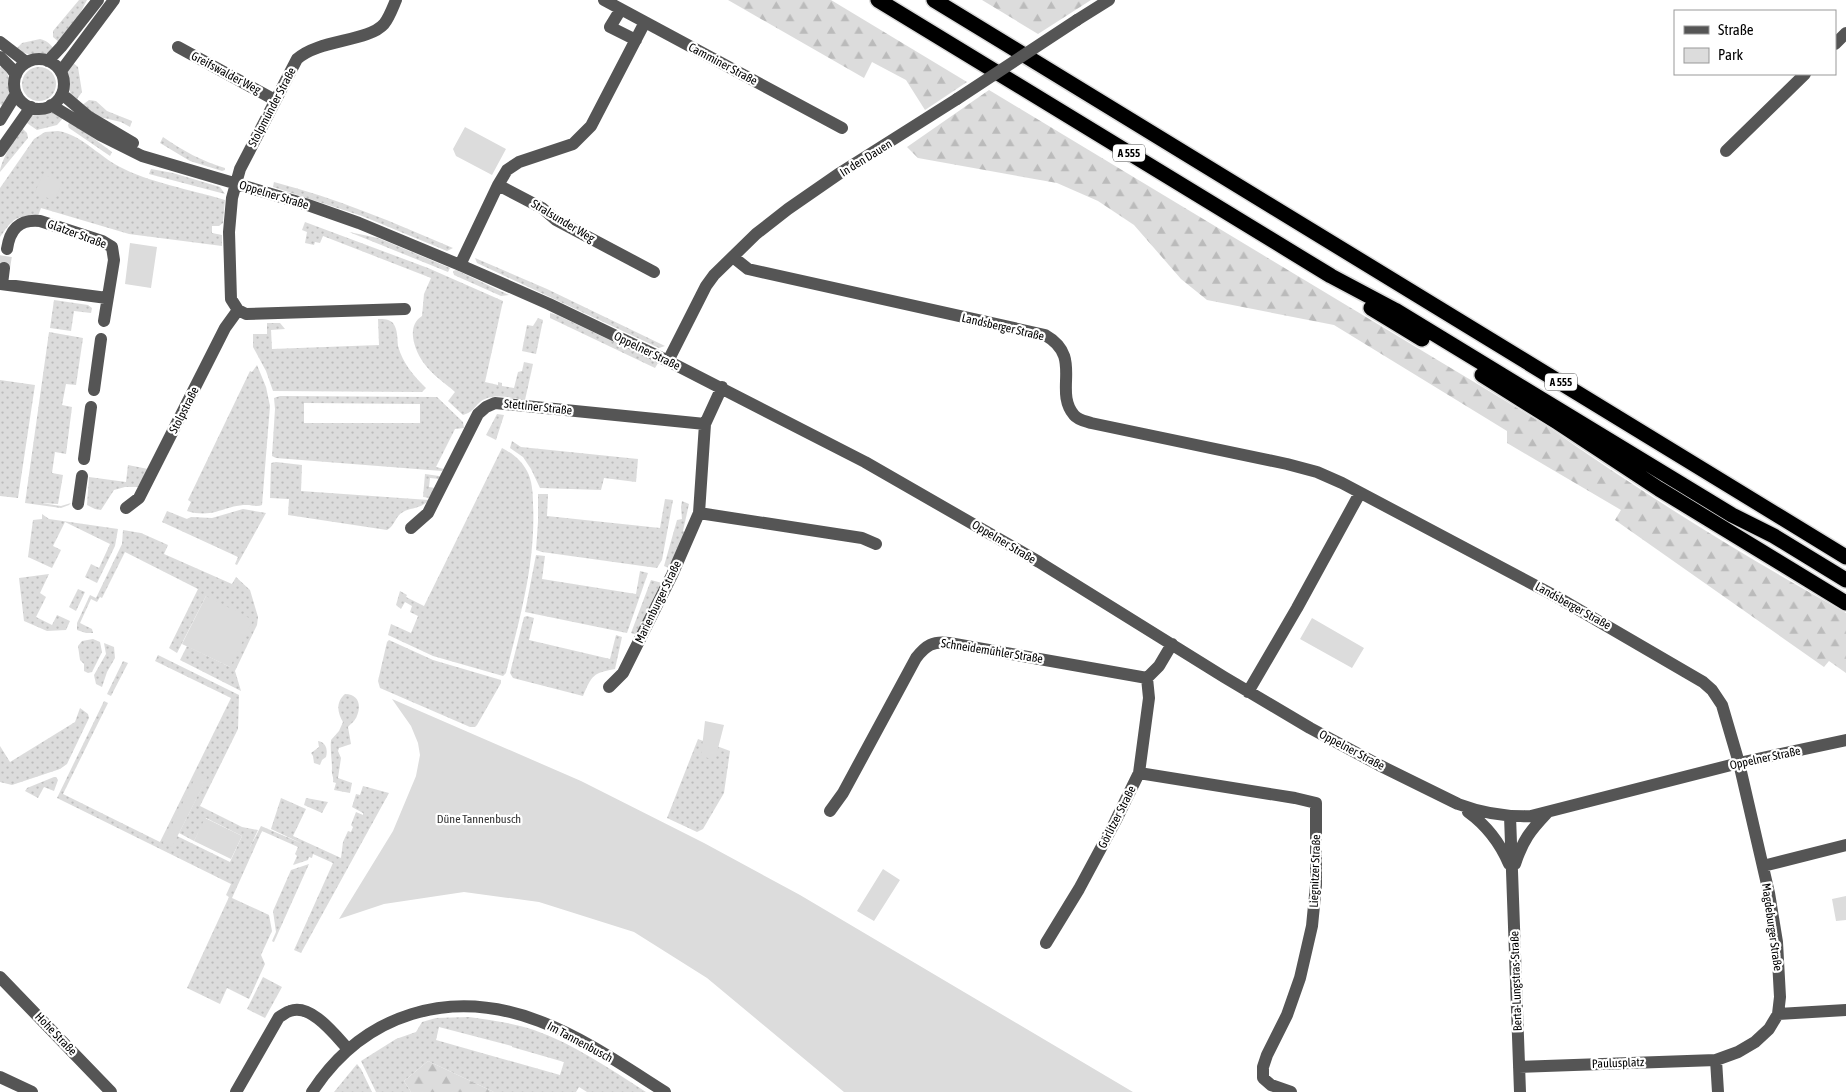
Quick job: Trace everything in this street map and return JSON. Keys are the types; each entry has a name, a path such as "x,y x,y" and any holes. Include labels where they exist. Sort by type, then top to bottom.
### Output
{"highway":[{"name":"A 555","path":"878,0 1331,276 1395,310 1732,514 1774,536 1846,580"},
{"name":"A 555","path":"934,0 1846,557"},
{"path":"1331,276 1351,296 1549,416 1652,484 1846,603"},
{"path":"1732,514 1748,528 1846,588"}],"street":[{"path":"48,60 61,47 98,0"},
{"path":"60,72 114,0"},
{"name":"Stolpmünder Straße","path":"236,184 240,169 297,59 313,49 371,32 384,25 396,0"},
{"name":"Camminer Straße","path":"604,0 842,128"},
{"name":"In den Dauen","path":"668,361 714,274 756,234 840,173 1109,0"},
{"path":"620,9 610,28 636,40"},
{"path":"460,265 498,185 508,170 520,162 573,144 592,126 645,22"},
{"path":"1836,43 1846,33"},
{"path":"0,42 26,62"},
{"name":"Greifswalder Weg","path":"178,47 275,100"},
{"path":"0,56 16,75"},
{"path":"40,59 48,60 53,63 63,79 62,94 45,108 31,107 20,100 16,94 14,88 16,75 26,62 40,59"},
{"path":"1726,151 1804,75"},
{"path":"0,120 16,94"},
{"name":"Oppelner Straße","path":"62,94 89,117 166,162"},
{"name":"Oppelner Straße","path":"51,105 87,128 142,156 305,204 359,223 550,304 722,387 865,462 968,520 1248,692 1361,756 1458,804 1484,813 1529,816 1739,763 1846,740"},
{"path":"0,151 31,107"},
{"path":"236,184 232,198 230,232 231,299 238,310 246,314 405,309"},
{"name":"Stralsunder Weg","path":"498,185 542,208 556,220 654,272"},
{"name":"Glatzer Straße","path":"6,249 16,227 23,222 32,220 102,241 112,247 114,253 104,321"},
{"name":"Landsberger Straße","path":"733,257 748,269 1044,335 1060,346 1064,355 1067,401 1073,414 1080,419 1091,423 1287,464 1323,475 1360,493 1557,597 1702,682 1712,690 1722,705 1739,763"},
{"path":"4,268 1,284 107,298"},
{"name":"Stolpstraße","path":"126,508 139,498 225,328 238,310"},
{"path":"94,390 102,339"},
{"name":"Marienburger Straße","path":"609,687 622,674 672,575 699,513 705,424 722,387"},
{"name":"Stettiner Straße","path":"411,528 428,513 478,414 486,407 495,403 705,424"},
{"path":"84,459 91,408"},
{"path":"78,504 82,476"},
{"path":"1248,692 1297,608 1360,493"},
{"path":"699,513 862,538 876,544"},
{"name":"Schneidemühler Straße","path":"830,812 853,776 916,658 925,647 932,643 949,643 1147,678"},
{"path":"1147,678 1159,666 1172,644"},
{"name":"Görlitzer Straße","path":"1046,943 1116,822 1139,773 1149,698 1147,678"},
{"name":"Magdeburger Straße","path":"1739,763 1769,893 1777,942 1780,997 1778,1014"},
{"name":"Liegnitzer Straße","path":"1139,773 1316,803 1316,885 1312,926 1300,978 1287,1015 1268,1055 1263,1078 1271,1085 1291,1092"},
{"name":"Berta-Lungstras-Straße","path":"1458,804 1480,820 1503,849 1513,871"},
{"name":"Berta-Lungstras-Straße","path":"1513,871 1522,844 1547,812"},
{"name":"Berta-Lungstras-Straße","path":"1510,816 1520,1092"},
{"path":"1762,866 1846,845"},
{"name":"Hohe Straße","path":"0,977 111,1092"},
{"name":"Im Tannenbusch","path":"312,1092 330,1066 348,1048 383,1025 434,1008 476,1007 538,1020 569,1034 664,1092"},
{"path":"236,1092 279,1018 291,1010 303,1010 312,1014 325,1024 348,1048"},
{"path":"1718,1092 1716,1060 1738,1052 1755,1042 1769,1029 1778,1014 1846,1010"},
{"name":"Paulusplatz","path":"1519,1066 1716,1060"},
{"path":"0,1077 32,1092"}],"green space":[{"path":"79,0 87,0 75,23 60,43 53,37 53,31"},
{"path":"728,0 831,0 967,82 925,110 906,80 872,62 864,78"},
{"path":"982,0 1091,0 1038,34"},
{"path":"40,39 47,42 53,48 48,53 31,55 15,50 22,43"},
{"path":"71,61 78,67 82,92 75,102 70,93 68,82 68,71"},
{"path":"3,64 10,85 5,108 0,104 0,68"},
{"path":"39,67 46,68 51,72 55,77 55,91 51,96 46,100 39,101 32,100 27,96 23,91 22,84 23,77 27,72 32,68"},
{"path":"989,90 1547,426 1694,524 1846,613 1846,673 1829,661 1824,667 1615,520 1621,510 1507,443 1507,431 1334,325 1207,300 1181,279 1134,225 1098,201 1057,183 918,158 907,147"},
{"path":"89,100 96,101 107,111 132,121 130,127 121,122 95,116 81,106"},
{"path":"48,112 64,117 57,125 37,130 24,121 29,117"},
{"path":"70,121 112,152 110,156 69,128"},
{"path":"21,127 27,133 28,138 0,172 5,156"},
{"path":"465,127 506,149 492,175 456,156 453,149"},
{"path":"58,131 74,136 130,172 225,200 223,223 219,226 212,226 212,233 222,235 222,246 129,234 41,208 38,216 24,216 15,219 0,237 0,188 34,139 45,132"},
{"path":"163,137 193,155 225,168 225,170 222,171 190,161 160,143"},
{"path":"151,169 173,173 220,187 225,194 149,174"},
{"path":"43,174 62,183 54,201 35,192"},
{"path":"274,182 343,203 453,248 447,251 362,216 273,187"},
{"path":"305,222 428,268 503,301 485,382 498,385 498,382 502,383 502,386 514,388 518,372 522,371 524,362 533,364 525,400 501,397 489,398 463,415 448,401 455,392 426,366 420,357 413,338 414,326 422,316 424,294 431,278 323,236 320,243 315,242 314,245 305,243 307,232 302,230"},
{"path":"349,232 378,238 450,268 448,272"},
{"path":"130,243 157,247 151,288 125,284"},
{"path":"475,258 547,289 665,346 659,348 477,263"},
{"path":"456,270 509,295 501,296 454,275 453,271"},
{"path":"54,300 88,305 92,308 91,313 74,311 71,331 50,328"},
{"path":"550,313 658,363 655,368 550,318"},
{"path":"538,318 543,320 536,354 522,351 527,325 533,326"},
{"path":"378,319 388,320 395,326 398,346 406,364 426,388 422,392 273,391 266,371 253,347 253,334 267,334 267,323 280,323 285,329 271,330 272,349 379,345"},
{"path":"49,332 83,338 76,385 66,384 62,405 72,407 66,454 55,452 52,473 63,475 58,504 41,503 61,506 71,503 61,508 25,503"},
{"path":"257,365 266,387 270,406 262,505 232,507 212,513 187,511 191,502 188,500 250,371 252,372"},
{"path":"0,380 35,385 18,498 0,496"},
{"path":"280,396 437,397 463,422 464,428 455,429 436,467 444,469 442,471 276,458 272,456 274,398","holes":["304,403 420,404 420,423 304,423"]},
{"path":"497,414 504,415 496,440 486,435"},
{"path":"512,441 521,447 638,459 636,482 604,478 601,490 540,488 523,457 510,448"},
{"path":"502,448 519,460 529,475 532,491 533,525 526,589 506,673 503,676 433,656 388,635 391,624 411,633 418,616 410,612 412,606 405,602 401,609 396,605 400,591 407,595 406,597 424,606"},
{"path":"271,463 302,465 301,491 429,500 423,505 406,510 400,514 387,530 288,515 289,499 270,498"},
{"path":"128,465 148,469 138,487 125,487 114,490 101,510 87,505 89,477 126,482"},
{"path":"425,474 441,477 440,479 430,478 429,487 435,488 430,498 423,497"},
{"path":"538,494 548,494 547,516 660,528 665,499 673,500 662,560 657,568 536,550"},
{"path":"682,501 689,504 683,531 686,533 671,569 664,566 677,520 682,519"},
{"path":"243,509 266,513 237,565 235,564 238,557 162,522 167,511 187,519 191,517 212,518"},
{"path":"42,514 49,519 118,529 115,546 97,583 85,577 91,564 99,568 110,544 65,522 53,546 61,550 52,568 28,557 33,520 42,519"},
{"path":"123,530 141,533 168,545 164,554 232,584 236,577 250,590 258,617 257,625 235,671 241,691 180,660 187,646 230,667 206,596 177,653 169,648 198,589 125,552 102,598 100,597 97,602 91,599 80,623 92,629 93,633 77,630 77,623 90,595 96,598 122,544"},
{"path":"536,555 545,556 542,579 636,594 640,571 648,573 627,633 525,612"},
{"path":"49,574 40,593 46,597 36,617 52,625 57,615 70,621 66,630 47,631 24,621 19,578"},
{"path":"651,580 662,583 637,635 631,633"},
{"path":"78,589 85,592 76,611 69,607"},
{"path":"206,596 253,620 230,667 182,644"},
{"path":"524,617 534,618 529,640 610,659 616,635 622,637 615,669 594,676 583,696 513,678 510,673"},
{"path":"1312,618 1364,648 1352,668 1300,639"},
{"path":"93,639 100,642 102,652 92,672 88,673 84,671 84,664 80,660 78,646 82,641"},
{"path":"389,640 433,660 501,680 477,725 470,727 380,688 378,681"},
{"path":"104,643 114,647 115,658 107,672 102,687 96,684 94,675 106,654"},
{"path":"158,655 239,695 238,729 200,806 242,827 258,830 249,849 261,826 303,844 271,829 281,798 306,809 293,836 341,858 343,842 348,831 351,832 353,827 351,825 356,812 363,815 363,813 352,807 356,794 360,795 363,786 389,793 301,953 294,950 333,863 313,854 312,858 309,857 308,860 293,865 298,847 262,831 232,898 269,915 272,931 261,955 265,964 249,999 227,988 220,1004 187,988 229,897 226,895 231,884 57,798 104,701 108,703 63,794 160,842 231,698 155,661","holes":["207,777 179,833 194,841 206,818 242,836 230,862 177,836"]},
{"path":"123,661 128,663 111,696 107,694"},
{"path":"345,694 356,698 359,705 356,718 348,727 351,744 339,748 338,751 341,758 338,778 352,783 350,793 334,790 336,783 333,782 332,772 331,740 339,731 343,722 338,707 340,700"},
{"name":"Düne Tannenbusch","path":"392,699 581,781 704,843 800,895 1133,1092 844,1092 707,978 634,932 539,902 464,892 384,904 339,919 393,831 416,776 420,755 418,743 411,726"},
{"path":"80,708 88,714 89,718 67,764 60,769 12,785 0,782 0,746 10,762 75,722"},
{"path":"705,721 724,725 715,760 701,756"},
{"path":"698,739 730,751 724,793 703,829 697,832 667,818"},
{"path":"318,741 325,745 327,752 320,765 314,763 311,753 319,747"},
{"path":"198,772 207,777 172,847 163,843"},
{"path":"54,777 58,780 54,791 44,787 38,798 25,791 27,788"},
{"path":"306,798 328,802 322,813 304,805"},
{"path":"205,818 242,836 231,859 194,841"},
{"path":"309,864 274,942 272,941 276,932 273,911 291,870"},
{"path":"883,869 900,880 874,921 857,911"},
{"path":"1846,896 1846,920 1836,921 1832,899"},
{"path":"263,977 282,987 265,1018 247,1009"},
{"path":"469,1017 534,1030 578,1050 646,1092 587,1092 579,1087 576,1092 494,1092 428,1061 404,1081 411,1092 376,1092 361,1061 396,1039 416,1032 422,1022 436,1018","holes":["439,1027 564,1062 560,1075 436,1040"]},
{"path":"428,1061 494,1092 411,1092 404,1081"},
{"path":"357,1064 372,1092 334,1092"}],"tunnel":[{"path":"4,268 7,249"}]}
